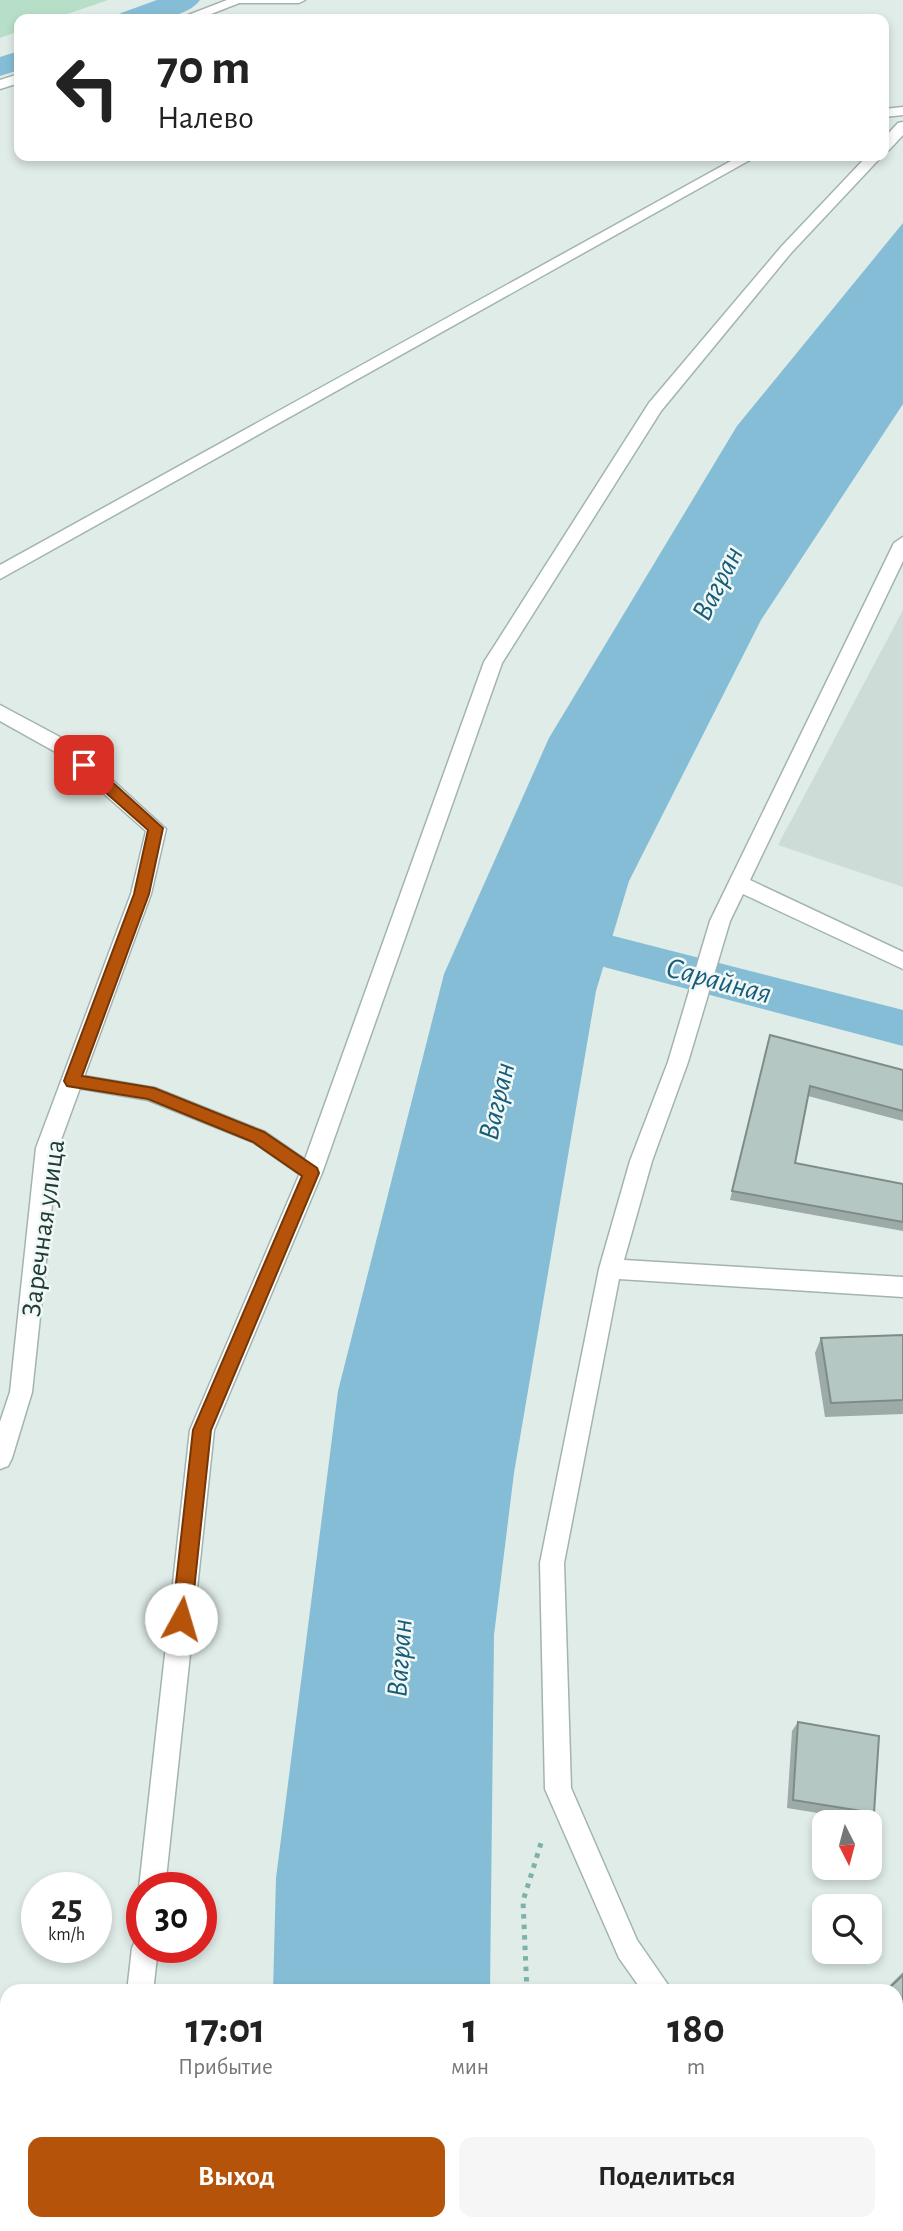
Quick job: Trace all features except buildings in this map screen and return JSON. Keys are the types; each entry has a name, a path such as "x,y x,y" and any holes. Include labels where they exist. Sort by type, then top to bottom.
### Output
{"street":[{"path":"199,14 240,0"},
{"path":"889,142 903,127"},
{"path":"0,573 741,161"},
{"path":"154,1872 202,1430 311,1173 494,662 655,407 786,250 870,161"},
{"path":"654,1984 628,1949 558,1789 552,1563 610,1269 641,1161 678,1062 720,921 903,543"},
{"name":"Заречная улица","path":"0,712 66,749 156,828 141,894 47,1148 22,1392 0,1458"},
{"path":"738,883 903,961"},
{"path":"610,1269 903,1287"},
{"path":"142,1984 144,1963"}],"lane":[{"path":"240,0 299,0"},
{"path":"72,1081 149,1093 259,1137 311,1173"}],"path":[{"path":"527,1984 523,1900 558,1789"}],"shaded area":[{"path":"903,610 903,887 778,845"}],"green space":[{"path":"0,0 108,0 67,14 14,14 14,33 0,38"}],"water":[{"name":"Вагран","path":"903,223 903,404 761,620 629,881 596,991 514,1473 494,1635 490,1984 273,1984 276,1878 338,1391 444,974 549,738 737,426"}],"waterway":[{"path":"146,14 185,0"},
{"path":"0,67 14,62"},
{"name":"Сарайная","path":"547,936 903,1028"}],"route":[{"path":"84,765 156,828 141,894 72,1081 149,1093 259,1137 311,1173 202,1430 181,1619"}]}
